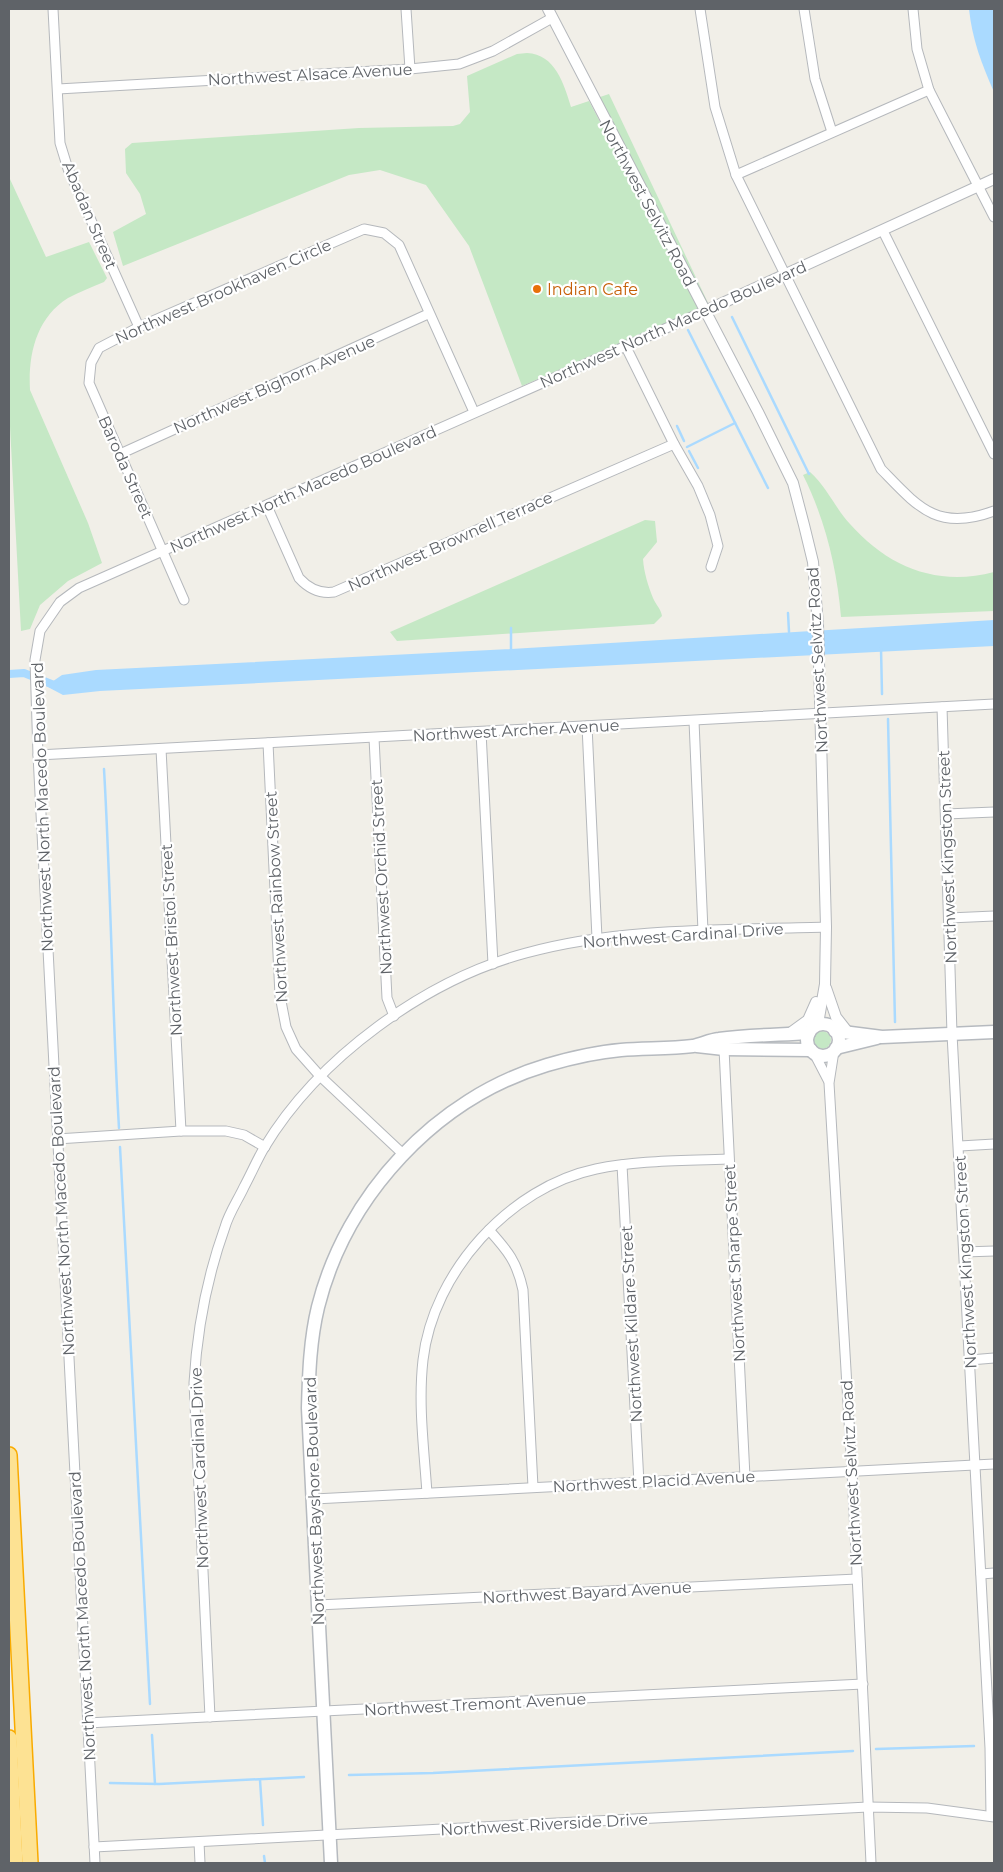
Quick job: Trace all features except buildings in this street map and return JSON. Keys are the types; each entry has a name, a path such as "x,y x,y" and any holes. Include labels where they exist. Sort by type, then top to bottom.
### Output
{"highway":[{"path":"9,1455 30,1863"},
{"path":"9,1738 15,1863"}],"main road":[{"path":"882,1037 835,1050 822,1056 812,1052 807,1042 811,1030 821,1024 838,1030 882,1037 994,1032"},
{"name":"Northwest Bayshore Boulevard","path":"694,1046 719,1039 788,1034 811,1030"},
{"path":"835,1050 838,1030"},
{"name":"Northwest Bayshore Boulevard","path":"331,1863 308,1408 309,1373 311,1340 318,1306 342,1242 360,1209 403,1154 458,1108 487,1090 547,1065 620,1050 694,1046 724,1050 812,1052"}],"street":[{"name":"Abadan Street","path":"53,9 60,143 68,170 139,327"},
{"path":"406,9 410,69"},
{"path":"700,9 715,107 736,175 881,469 918,507 935,515 960,518 994,511"},
{"path":"804,9 815,78 832,132"},
{"path":"913,9 917,49 929,90 994,217"},
{"name":"Northwest Alsace Avenue","path":"58,89 410,69 459,64 493,51 550,14"},
{"name":"Northwest Selvitz Road","path":"550,14 758,412 793,483 813,562 818,625 826,927 825,987 818,1018 811,1030"},
{"path":"736,175 929,90"},
{"name":"Northwest North Macedo Boulevard","path":"95,1863 38,754 38,705 35,660 40,632 60,602 79,588 786,275 994,179"},
{"name":"Northwest Brookhaven Circle","path":"89,383 91,362 99,348 139,327 364,229 384,233 399,245 428,314"},
{"path":"883,230 994,454"},
{"path":"428,314 474,412"},
{"name":"Northwest Bighorn Avenue","path":"120,454 428,314"},
{"path":"626,345 674,444 698,486 716,530 718,546 711,567"},
{"name":"Baroda Street","path":"89,383 184,600"},
{"name":"Northwest Brownell Terrace","path":"267,506 299,578 312,588 324,592 334,592 674,444"},
{"name":"Northwest Archer Avenue","path":"38,754 374,738 994,704"},
{"name":"Northwest Kingston Street","path":"942,707 952,1034 960,1146 981,1574 990,1679 993,1817"},
{"path":"694,721 703,931"},
{"path":"587,726 597,938"},
{"path":"481,732 493,964"},
{"name":"Northwest Orchid Street","path":"374,738 387,998 394,1016"},
{"name":"Northwest Rainbow Street","path":"268,743 280,996 286,1027 296,1048 320,1076 403,1154"},
{"name":"Northwest Bristol Street","path":"161,749 181,1131"},
{"path":"946,814 994,812"},
{"path":"949,918 994,916"},
{"name":"Northwest Cardinal Drive","path":"210,1717 194,1384 196,1350 206,1294 225,1225 264,1147 320,1076 357,1043 425,996 493,964 526,953 597,938 703,931 826,927"},
{"path":"788,1034 808,1020 825,987"},
{"name":"Northwest Selvitz Road","path":"825,987 838,1030"},
{"name":"Northwest Sharpe Street","path":"724,1050 745,1476"},
{"name":"Northwest Selvitz Road","path":"835,1050 830,1083 852,1471 871,1863"},
{"name":"Northwest Selvitz Road","path":"812,1052 830,1083"},
{"path":"57,1139 181,1131 226,1131 244,1135 264,1147"},
{"path":"960,1146 994,1144"},
{"path":"427,1493 421,1395 423,1358 434,1318 454,1275 471,1250 489,1230 525,1198 595,1169 622,1165 728,1159"},
{"name":"Northwest Kildare Street","path":"622,1165 639,1483"},
{"path":"489,1230 510,1253 518,1268 523,1290 533,1487"},
{"path":"964,1252 994,1251"},
{"path":"970,1360 994,1358"},
{"name":"Northwest Placid Avenue","path":"314,1499 994,1464"},
{"path":"981,1574 994,1573"},
{"name":"Northwest Bayard Avenue","path":"318,1605 857,1579"},
{"name":"Northwest Tremont Avenue","path":"87,1724 863,1684"},
{"name":"Northwest Riverside Drive","path":"94,1847 868,1807 927,1808 993,1817"},
{"path":"199,1842 200,1863"}],"green space":[{"path":"517,54 537,55 551,64 561,80 571,107 589,101 699,309 522,386 469,246 426,185 380,170 349,175 123,266 113,232 146,214 140,194 126,173 125,149 132,143 359,128 453,126 460,124 470,112 467,76"},
{"path":"609,94 709,305 706,306 597,98"},
{"path":"9,177 46,257 89,242 107,278 104,282 68,298 48,316 36,338 30,377 30,390 88,523 102,563 68,581 40,605 30,629 21,631 9,408"},
{"path":"810,472 850,524 881,552 897,562 933,575 953,577 994,572 994,611 841,617 829,544 818,509 803,475"},
{"path":"645,520 655,521 657,542 643,559 649,588 662,616 654,624 397,641 390,632"},
{"path":"822,1031 828,1034 831,1040 828,1046 822,1049 816,1046 813,1040 816,1034"}],"water":[{"path":"969,9 994,9 994,92 978,52 972,31"},
{"path":"994,620 994,646 100,691 63,695 46,686 62,675 96,670 511,649"}],"waterway":[{"path":"732,317 809,474"},
{"path":"688,330 768,488"},
{"path":"687,447 735,423"},
{"path":"677,426 684,441"},
{"path":"689,451 698,468"},
{"path":"788,613 789,632"},
{"path":"511,628 511,649"},
{"path":"881,648 882,694"},
{"path":"9,674 24,673 59,687"},
{"path":"888,719 895,1022"},
{"path":"104,769 119,1128"},
{"path":"120,1147 150,1704"},
{"path":"152,1735 155,1784"},
{"path":"876,1749 974,1746"},
{"path":"349,1775 433,1773 853,1751"},
{"path":"110,1783 159,1784 304,1777"},
{"path":"260,1780 263,1825"},
{"path":"264,1856 265,1863"}],"place":[{"name":"Indian Cafe","path":"537,289"}]}
